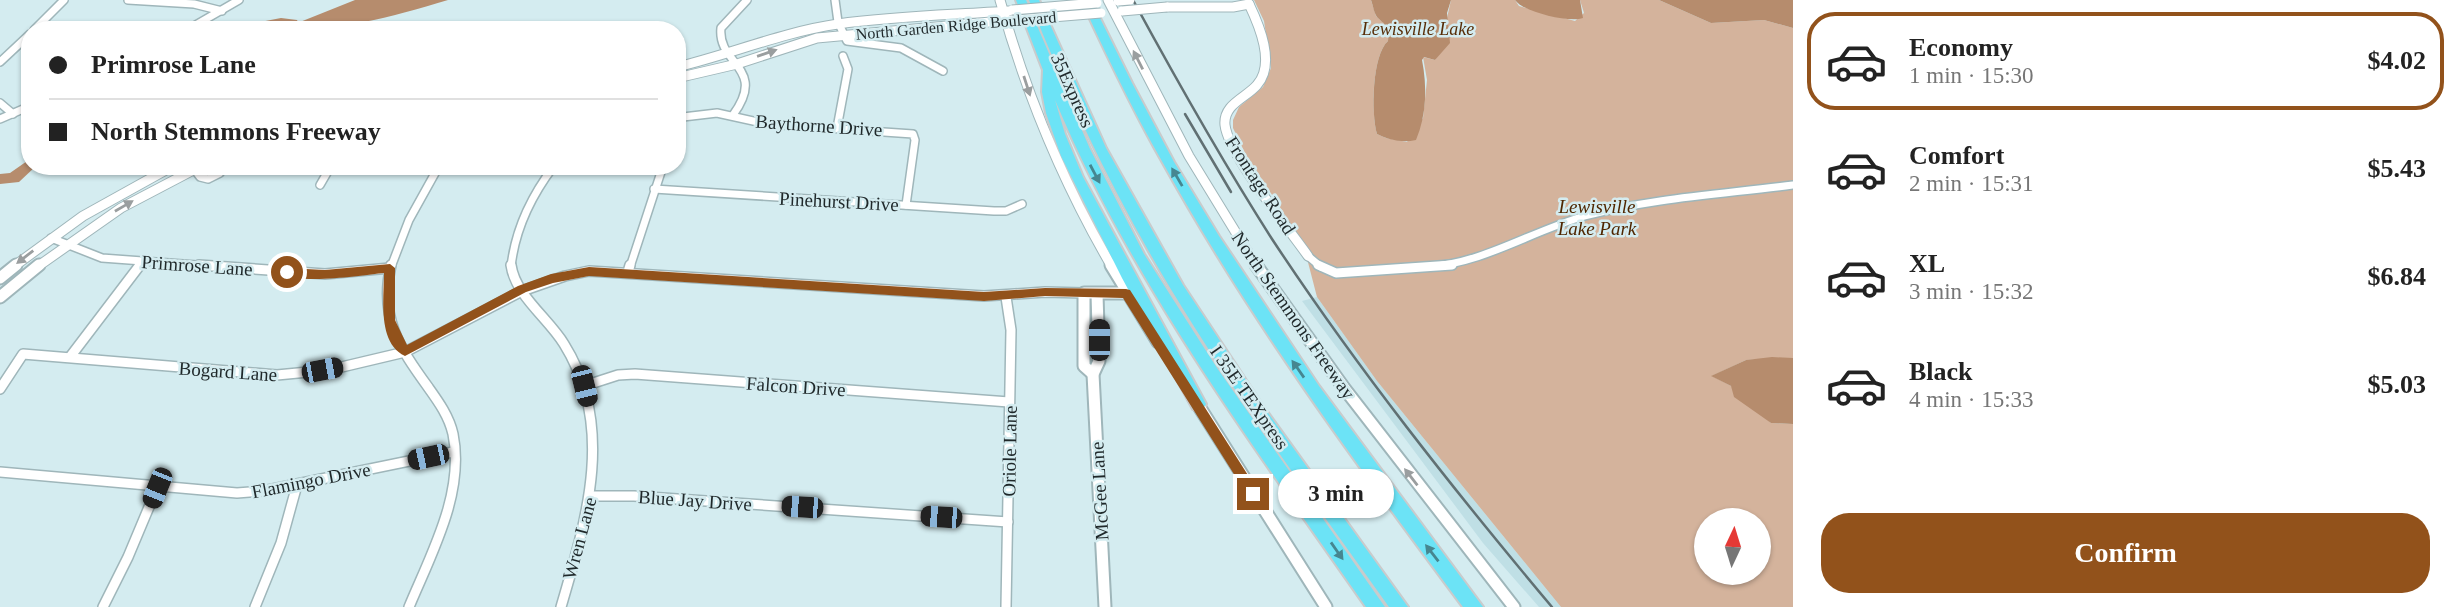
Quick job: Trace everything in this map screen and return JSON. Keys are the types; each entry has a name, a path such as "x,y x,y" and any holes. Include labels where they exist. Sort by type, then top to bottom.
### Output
{"highway":[{"path":"1021,0 1091,166 1159,290 1243,418 1376,607"},
{"name":"35Express","path":"1034,0 1071,89 1116,179"},
{"name":"North Stemmons Freeway","path":"1092,2 1146,124 1246,291 1357,452 1474,607"},
{"path":"1047,67 1046,90 1062,139 1084,191 1198,404"},
{"name":"I 35E TEXpress","path":"1116,179 1152,245 1210,340 1399,607"}],"main road":[{"path":"970,14 986,8 993,0"},
{"path":"1000,0 1009,15 1010,35 1031,99 1126,293 1326,607"},
{"name":"North Garden Ridge Boulevard","path":"686,65 803,31 968,24 1092,2 1130,0"},
{"path":"1175,0 1248,2"},
{"name":"North Stemmons Freeway","path":"1112,1 1189,156 1254,261 1344,388 1514,607"},
{"name":"North Garden Ridge Boulevard","path":"686,76 737,64 841,29 970,14 1101,13 1167,7 1233,7 1248,2"},
{"name":"Frontage Road","path":"1248,2 1259,25 1265,73 1258,85 1230,107 1225,130 1234,149 1308,256"},
{"path":"968,24 996,28 1010,35"},
{"path":"0,297 66,243 141,196 183,175"},
{"path":"0,278 51,237 100,205 153,176"},
{"path":"1084,293 1126,293"},
{"name":"McGee Lane","path":"1084,293 1084,366 1093,374"},
{"name":"McGee Lane","path":"1097,293 1099,361 1093,374 1105,607"}],"street":[{"path":"43,21 64,0"},
{"path":"128,0 194,4 222,11"},
{"path":"204,21 239,0"},
{"path":"733,115 746,90 737,64 720,39 721,28 747,0"},
{"path":"835,0 841,29 851,42 901,48 943,71"},
{"path":"0,62 21,42"},
{"path":"837,128 848,69 843,56"},
{"path":"0,103 13,114"},
{"path":"0,119 21,110"},
{"name":"Baythorne Drive","path":"686,117 717,113 767,124 914,134 906,205"},
{"path":"199,175 208,179 216,175"},
{"path":"320,185 326,175"},
{"path":"409,607 449,503 453,435 446,416 397,341 389,320 390,268 435,175"},
{"name":"Wren Lane","path":"547,175 538,187 511,258 510,268 522,289 565,347 584,386 592,423 592,496 561,607"},
{"path":"628,272 659,175"},
{"path":"1308,256 1322,268 1336,273 1433,268 1488,255 1571,220 1618,207 1793,185"},
{"name":"Pinehurst Drive","path":"654,189 994,211 1006,211 1023,204"},
{"name":"Primrose Lane","path":"51,237 102,258 325,274 390,268"},
{"path":"70,357 143,261"},
{"name":"Bogard Lane","path":"0,389 23,354 198,370 290,375 405,351 522,289 566,275 589,271 1006,297 1045,292 1084,293"},
{"name":"Oriole Lane","path":"1006,297 1011,320 1006,607"},
{"name":"Falcon Drive","path":"584,386 618,375 635,374 1009,402"},
{"name":"Flamingo Drive","path":"0,472 236,493 297,485 453,452"},
{"path":"255,607 278,553 297,485"},
{"path":"103,607 128,558 157,488"},
{"name":"Blue Jay Drive","path":"592,496 634,495 1008,522"}],"shaded area":[{"path":"1317,297 1377,381 1561,607 1539,607 1483,543 1302,301"}],"green space":[{"name":"Lewisville Lake Park","path":"1254,0 1371,0 1376,16 1390,29 1388,41 1379,59 1374,85 1377,134 1407,142 1423,118 1427,80 1423,57 1435,60 1439,54 1451,0 1515,0 1519,6 1575,21 1584,13 1580,0 1659,0 1711,23 1764,20 1793,28 1793,358 1746,360 1712,376 1731,386 1771,423 1793,424 1793,607 1561,607 1377,381 1317,297 1303,243 1245,153 1233,128 1233,120 1239,107 1263,87 1271,68 1264,21"}],"water":[{"path":"355,0 448,0 369,21 302,21"},
{"name":"Lewisville Lake","path":"1371,0 1451,0 1447,13 1450,43 1435,60 1424,57 1422,60 1425,100 1416,140 1396,140 1377,134 1374,85 1379,58 1388,41 1389,32 1376,15"},
{"name":"Lewisville Lake","path":"1515,0 1580,0 1583,18 1568,19 1547,15 1527,9"},
{"path":"1659,0 1793,0 1793,28 1764,20 1711,23"},
{"path":"1793,358 1793,424 1771,423 1734,397 1731,386 1711,376 1746,360"}],"waterway":[{"path":"0,179 14,178 21,172"}],"railway":[{"path":"1133,0 1218,150 1304,287 1407,427 1552,607"},
{"path":"1185,114 1231,192"}],"route":[{"path":"287,272 325,274 390,268 387,306 389,320 397,341 405,351 522,289 551,278 589,271 1006,297 1045,292 1115,295 1126,293 1253,494"}]}
